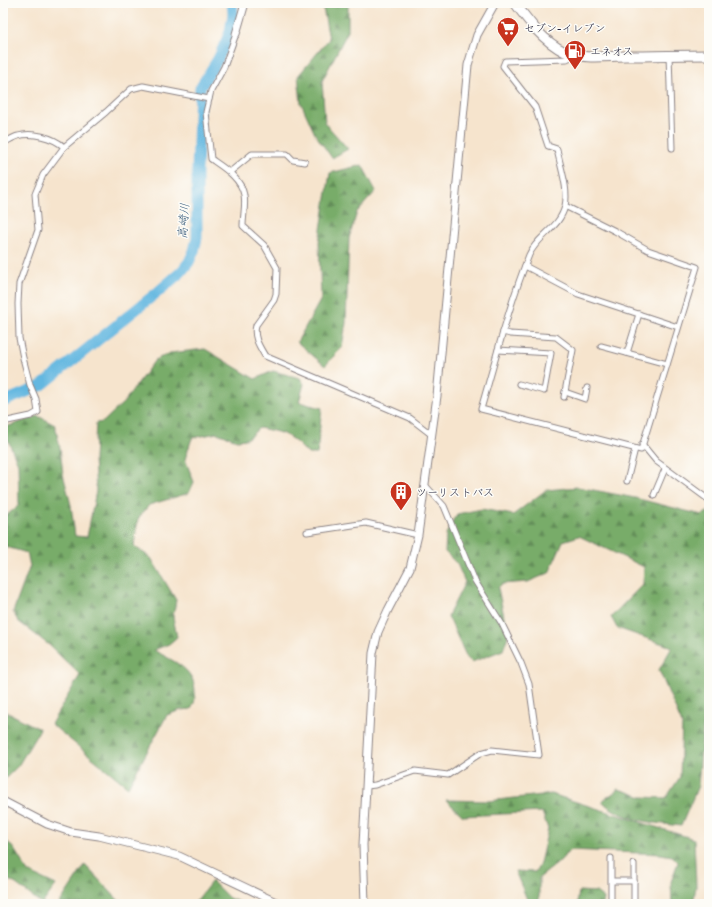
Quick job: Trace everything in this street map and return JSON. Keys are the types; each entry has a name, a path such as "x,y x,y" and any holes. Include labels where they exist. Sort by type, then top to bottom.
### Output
{"highway":[{"path":"515,3 527,21 540,34 565,52 575,55 600,57 709,55"}],"street":[{"path":"245,3 236,34 224,67 214,86 206,112 211,159 230,172 244,194 243,226 264,245 277,268 277,290 274,300 264,312 255,330 257,343 265,356 410,418 432,435"},
{"path":"365,904 363,845 373,653 383,621 410,568 418,535 432,435 468,65 478,35 495,3"},
{"path":"565,206 615,231 648,250 697,267 640,450 481,409 503,332 530,253 558,221 565,206 565,194 557,149 548,146 534,107 503,66 505,61 567,59 575,55"},
{"path":"669,56 672,148"},
{"path":"3,422 31,416 38,412 36,399 30,384 19,338 19,284 38,230 35,194 43,175 64,147 106,112 131,88 143,86 209,99"},
{"path":"3,143 18,136 38,135 59,142 64,147"},
{"path":"230,172 252,154 287,154 293,160 305,162"},
{"path":"525,266 578,294 678,327"},
{"path":"627,353 639,314"},
{"path":"503,332 510,334 556,337 573,350 565,395 585,399 587,388"},
{"path":"601,346 667,364"},
{"path":"498,350 551,353 544,391 519,384"},
{"path":"642,444 656,461 709,500"},
{"path":"627,481 635,449"},
{"path":"654,495 665,468"},
{"path":"366,786 375,785 414,771 448,775 481,753 492,750 539,755 529,684 521,663 502,624 475,581 444,506 425,484"},
{"path":"307,532 366,523 418,535"},
{"path":"3,801 47,824 71,832 100,836 179,856 280,904"},
{"path":"611,858 611,904"},
{"path":"634,864 634,904"},
{"path":"612,881 634,882"}],"green space":[{"path":"322,3 348,3 348,31 322,81 325,123 348,149 332,158 315,134 301,103 298,76 329,39"},
{"path":"362,165 376,191 357,212 349,238 346,323 342,347 325,366 297,342 321,299 319,242 330,173"},
{"path":"205,349 255,379 273,371 300,378 304,384 299,402 322,408 317,454 308,454 296,442 286,435 259,428 247,439 237,440 217,433 192,438 185,459 194,482 189,493 149,505 138,519 134,546 151,558 176,600 173,617 177,637 169,644 154,650 187,671 194,684 195,697 191,709 181,710 167,715 128,787 51,724 80,675 49,645 18,621 13,612 30,566 27,553 3,546 3,516 6,516 19,505 18,464 3,428 38,416 55,425 60,448 63,474 71,505 75,536 87,537 96,491 94,459 96,423 103,422 124,402 155,360 170,353"},
{"path":"578,487 635,498 702,515 709,511 709,707 704,717 698,786 681,826 650,822 628,817 610,808 602,801 619,789 642,797 666,798 680,777 682,724 659,670 672,647 617,628 611,617 643,584 644,567 579,536 563,541 549,573 528,582 502,584 498,588 508,636 503,650 472,662 467,658 448,616 465,582 457,564 445,552 446,534 457,514 482,509 513,515 546,490"},
{"path":"3,710 40,729 18,766 4,780"},
{"path":"551,794 694,839 696,886 693,904 672,904 671,882 678,862 672,856 661,854 570,850 558,863 539,878 539,904 529,904 515,871 535,872 540,863 548,829 542,812 463,816 446,800 488,801"},
{"path":"3,826 6,840 14,849 28,872 56,885 42,904 16,884 3,877"},
{"path":"85,865 122,904 59,904"},
{"path":"212,881 229,898 244,904 194,904"},
{"path":"579,891 596,892 604,898 603,904 577,904"}],"waterway":[{"name":"高崎川","path":"3,402 41,386 159,291 181,272 189,262 194,251 197,238 197,171 200,88 218,59 230,32 233,14 232,3"}],"place":[{"name":"セブン-イレブン","path":"508,48"},
{"name":"エネオス","path":"575,70"},
{"name":"ツーリストバス","path":"401,512"}]}
